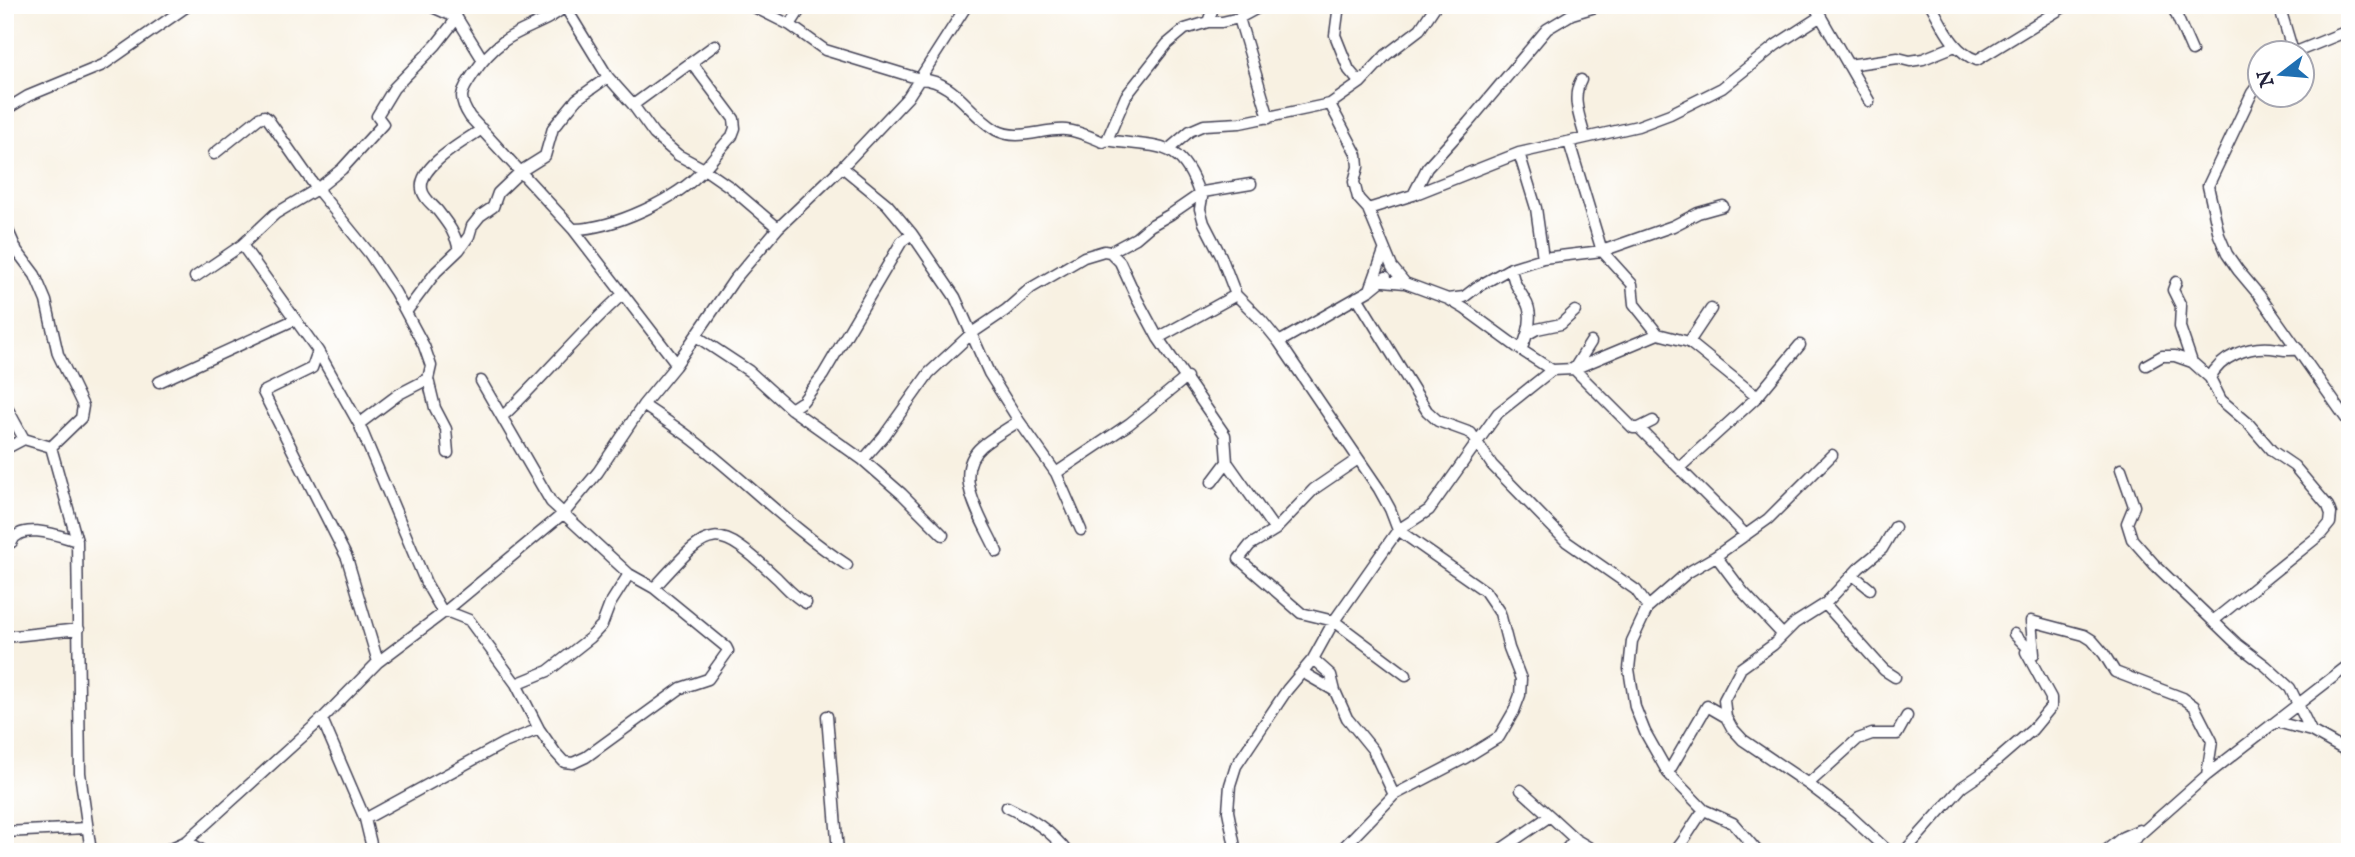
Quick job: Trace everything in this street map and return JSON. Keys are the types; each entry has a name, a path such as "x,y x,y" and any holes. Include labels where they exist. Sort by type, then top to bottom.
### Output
{"street":[{"path":"5,110 28,96 103,65 189,5"},
{"path":"428,5 457,18 483,60"},
{"path":"750,5 790,25 825,50 920,79 935,80 955,93 994,129 1007,134 1020,136 1068,130 1102,142 1107,140 1169,149 1192,173 1199,193 1251,184"},
{"path":"790,25 803,5"},
{"path":"162,852 187,841 322,719 379,662 447,610 564,513 598,472 734,280 778,228 887,121 920,79 967,5"},
{"path":"1208,22 1212,10 1209,5"},
{"path":"1107,140 1126,96 1167,44 1185,29 1208,22 1239,18 1263,5"},
{"path":"1339,5 1335,35 1349,69 1360,83"},
{"path":"1169,149 1190,131 1204,125 1240,123 1330,104 1360,83 1386,55 1420,29 1436,5"},
{"path":"1413,195 1427,168 1547,29 1571,10 1602,5"},
{"path":"1814,5 1870,101"},
{"path":"1931,5 1955,46 1968,57 1977,60 2067,5"},
{"path":"2172,5 2192,51"},
{"path":"2279,5 2290,38"},
{"path":"676,363 573,229 470,117 461,100 462,90 483,60 505,40 565,6 608,77 654,134 678,155 730,187 778,228"},
{"path":"1368,209 1413,195 1519,153 1638,126 1670,114 1722,88 1776,45 1821,16"},
{"path":"195,278 242,245 275,214 317,189 351,160 383,124 377,116 394,88 436,45 457,18"},
{"path":"1239,18 1269,118"},
{"path":"2316,44 2350,30"},
{"path":"633,105 715,45"},
{"path":"1848,65 1898,58 1910,61 1923,59 1955,46"},
{"path":"573,229 593,229 629,218 690,182 732,136 734,119 692,63"},
{"path":"406,312 436,272 459,250 480,216 493,207 498,193 521,171 545,156 553,128 577,99 608,77"},
{"path":"1581,79 1576,88 1576,102 1585,137"},
{"path":"1330,104 1357,155 1358,167 1354,182 1358,198 1368,209 1392,267 1405,283"},
{"path":"2246,105 2208,186 2213,213 2227,254 2350,424"},
{"path":"214,154 264,116 317,189 369,253 406,312 431,366 428,379 435,408 446,429 448,453"},
{"path":"459,250 456,236 424,194 422,182 424,174 434,163 482,129"},
{"path":"1569,142 1602,251 1632,284 1634,304 1652,323 1658,334"},
{"path":"1519,153 1536,208 1543,258"},
{"path":"842,167 887,204 912,234 955,297 989,373 1056,473 1081,530"},
{"path":"863,460 884,436 929,373 972,333 1006,310 1031,288 1084,257 1110,251 1136,238 1203,192"},
{"path":"1203,192 1200,209 1204,223 1221,256 1236,295 1279,342 1358,458 1390,509 1398,530 1485,592 1500,613 1521,679 1520,695 1514,711 1499,737 1394,795 1339,852"},
{"path":"1448,299 1464,297 1476,287 1511,268 1543,258 1602,251 1673,226 1698,213 1723,206"},
{"path":"5,224 17,251 35,275 46,301 58,354 83,406 81,418 51,447"},
{"path":"791,409 803,401 823,376 902,241 912,234"},
{"path":"242,245 318,351 359,424 426,583 441,609 469,620 516,684 539,729 564,762 573,763 586,757 681,688 708,679 726,655 726,646 654,588 629,575 551,502 481,381"},
{"path":"1110,251 1120,262 1158,338 1224,435 1227,462 1275,530"},
{"path":"1370,290 1384,251"},
{"path":"1279,342 1384,281 1392,267"},
{"path":"1511,268 1515,287 1527,302 1530,313 1528,334 1521,350"},
{"path":"1384,281 1405,283 1448,299 1552,370 1574,369 1658,334 1689,342 1757,397"},
{"path":"2176,282 2173,290 2182,309 2180,327 2192,362"},
{"path":"503,416 592,321 623,293"},
{"path":"1158,338 1236,295"},
{"path":"1357,297 1427,411 1438,421 1471,433 1492,465 1567,542 1636,590 1648,607"},
{"path":"1464,297 1465,309"},
{"path":"1689,342 1711,309"},
{"path":"1528,334 1537,329 1561,324 1575,311"},
{"path":"159,382 294,320"},
{"path":"696,336 749,371 791,409 863,460 943,535"},
{"path":"1574,369 1591,342"},
{"path":"1679,468 1757,397 1800,345"},
{"path":"2210,378 2232,355 2241,351 2272,348 2287,352 2298,349"},
{"path":"2175,356 2189,350"},
{"path":"318,351 312,368 264,392 346,558 379,662"},
{"path":"2146,365 2162,356 2175,356 2192,362 2210,378 2221,400 2248,423 2272,451 2294,466 2329,506 2330,523 2321,534 2213,621"},
{"path":"1574,369 1629,425 1639,428 1746,535"},
{"path":"1236,852 1228,811 1230,785 1236,766 1287,690 1313,659 1334,621 1398,530 1429,510 1498,414 1552,370"},
{"path":"1056,473 1129,424 1187,377"},
{"path":"359,424 399,394 428,379"},
{"path":"5,404 24,439"},
{"path":"643,405 688,436 774,510 846,565"},
{"path":"997,552 969,490 968,471 973,457 982,447 1019,421"},
{"path":"1639,428 1653,421"},
{"path":"5,449 24,439 51,447"},
{"path":"51,447 77,541 80,773 91,852"},
{"path":"1758,852 1733,823 1704,810 1668,773 1645,732 1635,707 1629,669 1632,641 1648,607 1687,573 1768,519 1832,455"},
{"path":"1358,458 1314,489 1275,530 1250,545 1239,559 1301,613 1334,621 1406,675"},
{"path":"1212,482 1227,462"},
{"path":"2121,469 2134,506 2127,523 2132,539 2213,621 2290,688 2311,732"},
{"path":"1889,852 1849,815 1743,740 1726,717 1724,700 1741,668 1795,623 1825,604 1882,549 1895,527"},
{"path":"12,542 16,534 21,532 45,532 77,541"},
{"path":"654,588 687,552 710,537 717,536 734,541 749,551 806,603"},
{"path":"1716,556 1743,592 1783,635"},
{"path":"516,684 548,670 590,638 602,625 610,604 629,575"},
{"path":"1853,575 1870,589"},
{"path":"1825,604 1884,670 1895,677"},
{"path":"1904,852 1962,787 2032,730 2051,708 2051,698 2014,634 2034,654 2031,621 2084,635 2104,654 2115,672 2183,698 2194,706 2212,741 2207,775"},
{"path":"5,638 79,629"},
{"path":"1313,659 1331,676 1347,718 1373,750 1394,795"},
{"path":"2125,850 2145,828 2207,775 2350,664"},
{"path":"1302,672 1335,691"},
{"path":"1668,773 1707,706 1726,717"},
{"path":"827,716 838,852"},
{"path":"1808,784 1858,739 1872,734 1897,734 1907,716"},
{"path":"322,719 365,819 373,852"},
{"path":"2277,722 2311,732 2350,752"},
{"path":"365,819 504,743 539,729"},
{"path":"1521,790 1575,839 1597,852"},
{"path":"1007,807 1057,837 1067,852"},
{"path":"1674,852 1704,810"},
{"path":"1497,852 1550,816"},
{"path":"5,832 87,828"},
{"path":"2104,852 2123,837 2145,828"},
{"path":"1564,852 1575,839"},
{"path":"187,841 205,852"}]}
